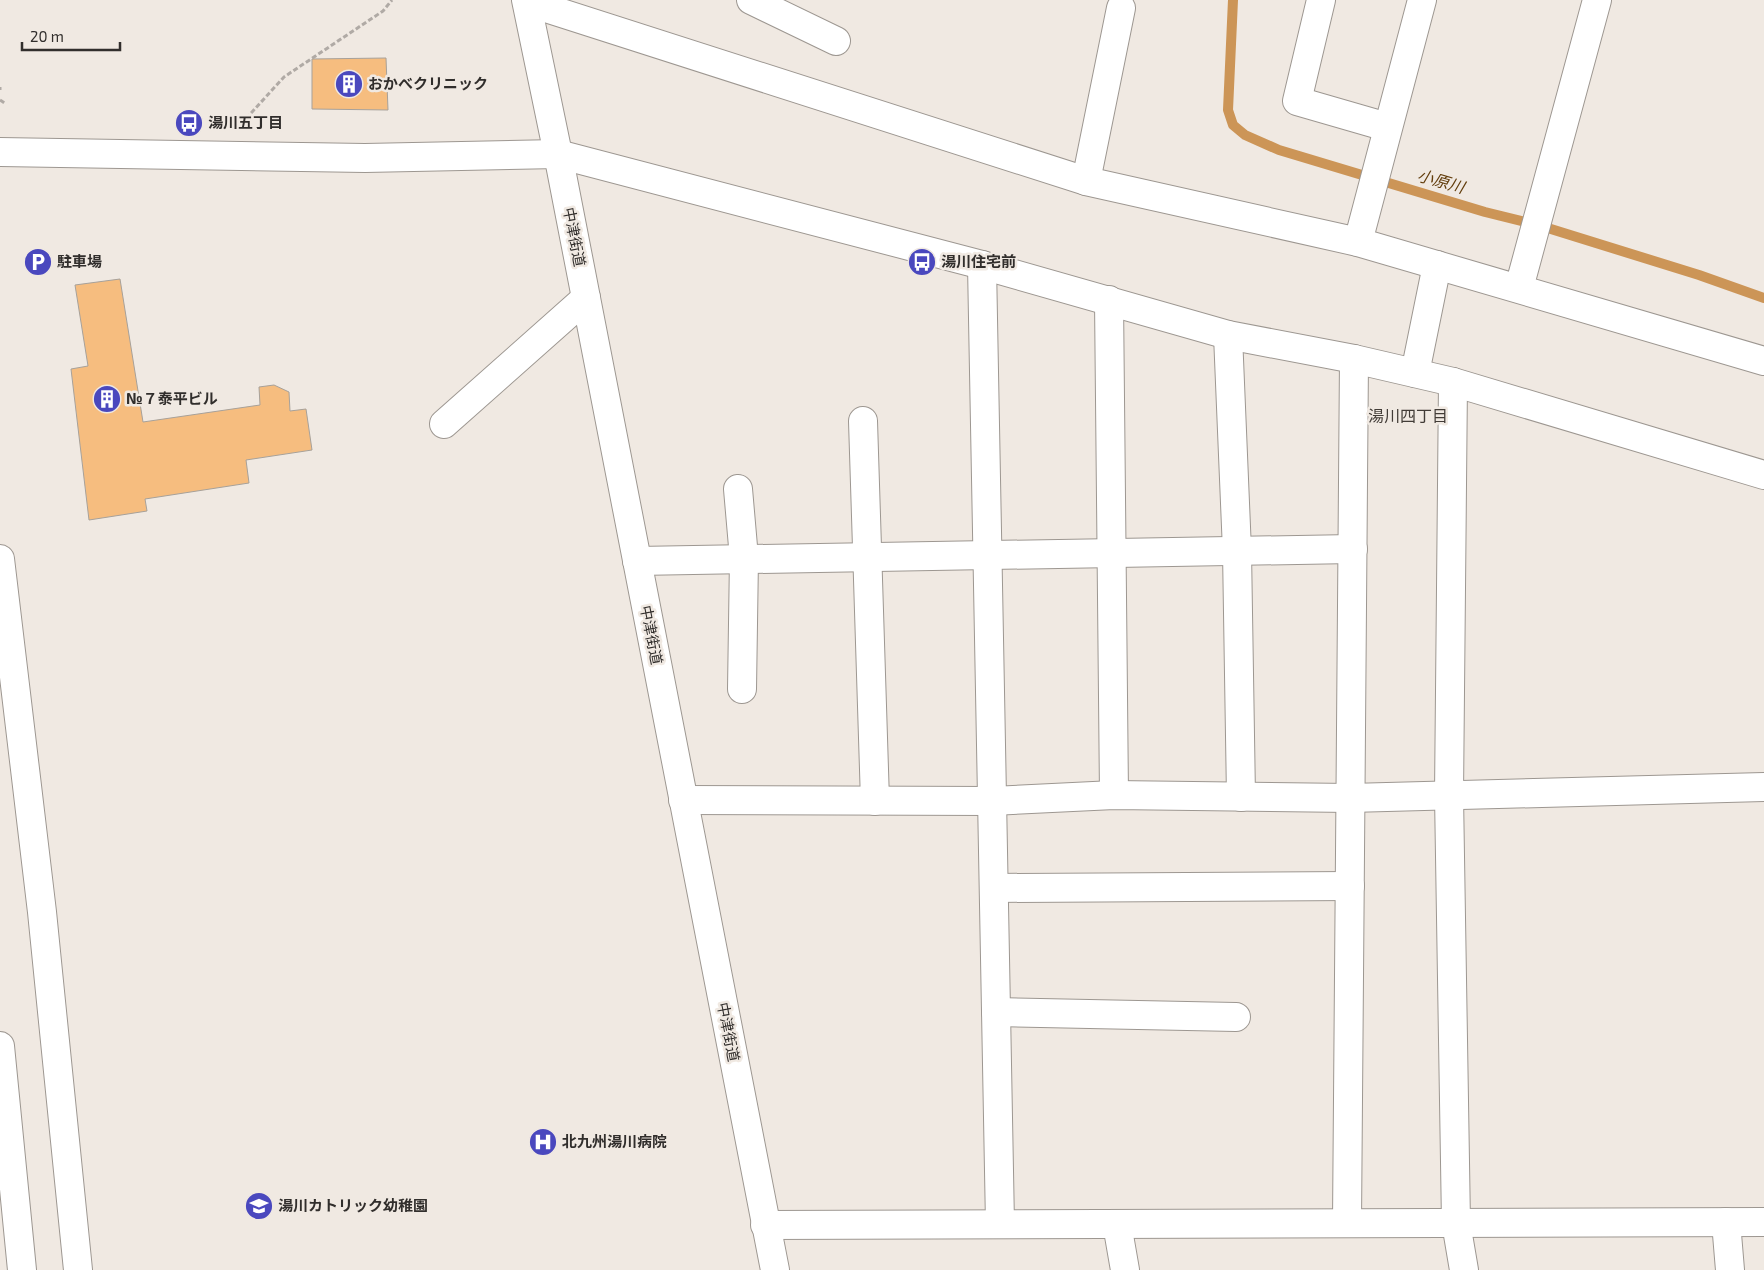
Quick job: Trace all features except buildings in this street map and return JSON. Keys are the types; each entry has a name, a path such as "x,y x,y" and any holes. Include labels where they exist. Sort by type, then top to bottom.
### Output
{"street":[{"path":"1321,0 1297,101 1387,128"},
{"path":"1358,242 1422,0"},
{"path":"1519,288 1597,0"},
{"path":"526,1 1086,181 1358,242 1764,361"},
{"name":"中津街道","path":"526,1 558,154 775,1270"},
{"path":"767,3 836,41"},
{"path":"1086,181 1120,8"},
{"path":"0,152 365,158 558,154 982,265 1228,335 1354,359 1453,382 1764,475"},
{"path":"0,165 41,154"},
{"path":"1415,373 1437,264"},
{"path":"982,265 1000,1224"},
{"path":"444,424 586,298"},
{"path":"1109,300 1114,795"},
{"path":"1228,335 1237,551 1241,797"},
{"path":"1347,1223 1354,359"},
{"path":"1453,382 1449,795 1456,1223 1464,1270"},
{"path":"863,421 875,801"},
{"path":"738,489 744,558 742,689"},
{"path":"637,561 1353,549"},
{"path":"0,559 42,912 78,1270"},
{"path":"683,800 992,801 1114,795 1350,798 1764,787"},
{"path":"994,888 1350,886"},
{"path":"996,1012 1236,1017"},
{"path":"0,1046 22,1270"},
{"path":"1726,1222 1730,1270"},
{"path":"765,1225 1764,1222"},
{"path":"1117,1224 1125,1270"}],"path":[{"path":"212,156 284,77 383,11 392,0"},
{"path":"0,100 6,104"}],"waterway":[{"name":"小原川","path":"1233,0 1228,110 1233,125 1245,135 1279,150 1485,212 1538,225 1699,275 1764,298"}],"place":[{"name":"おかべクリニック","path":"349,84"},
{"name":"湯川五丁目","path":"189,123"},
{"name":"駐車場","path":"38,262"},
{"name":"湯川住宅前","path":"922,262"},
{"name":"№７泰平ビル","path":"107,399"},
{"name":"北九州湯川病院","path":"543,1142"},
{"name":"湯川カトリック幼稚園","path":"259,1206"}],"district":[{"name":"湯川四丁目","path":"1408,416"}]}
